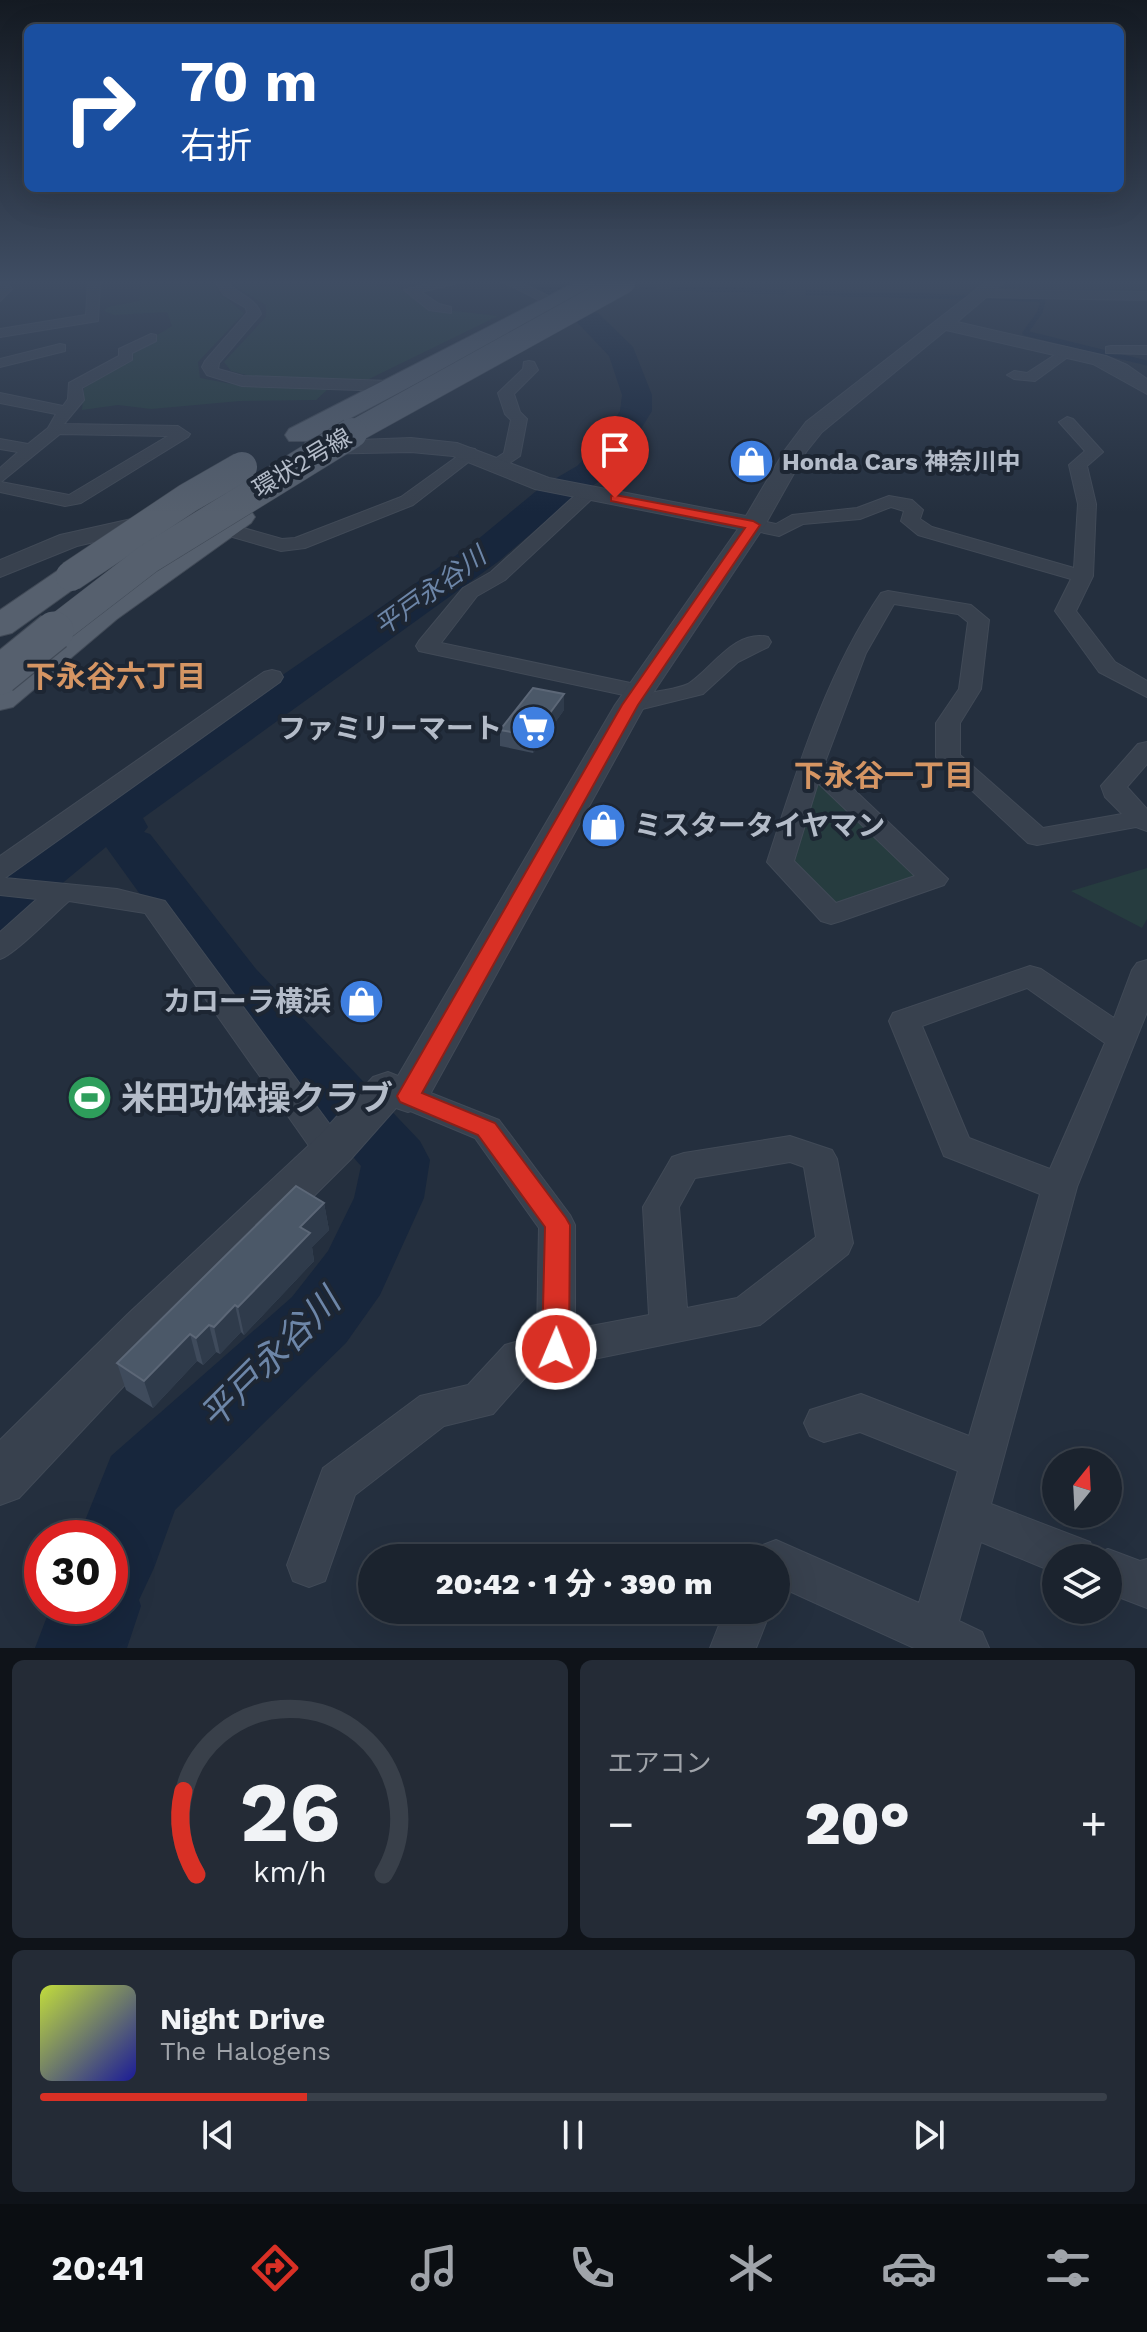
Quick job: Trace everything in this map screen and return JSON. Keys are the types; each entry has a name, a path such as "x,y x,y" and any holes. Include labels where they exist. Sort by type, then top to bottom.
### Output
{"main road":[{"path":"5,617 188,498 280,444 443,359"},
{"name":"環状2号線","path":"0,647 135,551 228,490 463,359"},
{"name":"環状2号線","path":"0,675 145,561 342,439 486,359"},
{"path":"0,699 105,612 222,528 354,445 506,359"}],"street":[{"path":"56,429 55,425 76,400 74,386 124,359"},
{"path":"214,359 209,367 212,372 242,381 390,386"},
{"path":"0,1479 42,1433 240,1238 392,1100 635,698 753,525 796,450 814,427 899,359"},
{"path":"1014,375 1030,378 1056,359"},
{"path":"1090,359 1120,369 1147,388"},
{"path":"496,464 512,456 519,419 513,414 506,393 528,376 531,370 529,365"},
{"path":"0,398 66,411"},
{"path":"1067,422 1095,452 1078,465 1087,504 1083,576 1065,611 1107,667 1147,690"},
{"path":"0,477 56,429 178,431 182,434 75,499 65,501 0,487"},
{"path":"0,444 32,450"},
{"path":"0,569 69,540 199,512 304,450 354,445 435,447 469,453 528,480 551,486 779,530 799,519 860,513 889,501 906,504 914,510 910,521 925,531 1083,576"},
{"path":"222,528 281,545 298,544 407,501 469,453"},
{"path":"583,492 498,576 470,592 427,646 635,698 695,689 730,657 760,642"},
{"path":"812,763 934,879 831,915 780,862 812,763 855,653 888,597 964,609 979,620 970,689 948,723 948,757 1037,837 1145,819"},
{"path":"0,871 16,855 272,677"},
{"path":"1145,819 1114,792 1114,786 1147,749"},
{"path":"0,886 126,898 155,907 338,1148"},
{"path":"0,949 56,893"},
{"path":"790,1568 949,1640 966,1515 1060,1187 1122,1039 1147,970"},
{"path":"1060,1187 956,1147 904,1021 1030,976 1122,1039"},
{"path":"392,1100 487,1129 557,1225 556,1349"},
{"path":"309,1565 338,1482 434,1409 479,1401 519,1357 747,1313 835,1243 820,1159 790,1149 684,1166 661,1207 669,1328"},
{"path":"824,1423 861,1413 982,1461"},
{"path":"966,1515 1042,1545"},
{"path":"1122,1577 1146,1586 1147,1581"},
{"path":"733,1648 742,1624"}],"green space":[{"path":"131,359 201,359 198,362 200,378 237,385 328,389 316,400 240,401 151,409 118,405 82,410 84,388"},
{"path":"227,359 410,359 367,380 254,377 231,371 224,362"},
{"path":"817,777 918,875 834,903 791,859"},
{"path":"1147,868 1147,919 1142,928 1071,891"}],"building":[{"path":"533,688 564,694 533,736 500,730"},
{"path":"296,1186 324,1203 300,1227 310,1233 238,1307 235,1305 214,1327 209,1325 196,1338 190,1334 144,1381 117,1363"}],"waterway":[{"name":"平戸永谷川","path":"115,814 485,553 554,495 589,473 611,451 636,411 637,395 625,359"},
{"path":"1130,359 1147,363"},
{"name":"平戸永谷川","path":"0,912 46,869 115,814"},
{"name":"平戸永谷川","path":"115,814 122,827"},
{"name":"平戸永谷川","path":"128,1520 141,1485 319,1320 354,1273 389,1198 396,1160 235,983 131,845"},
{"name":"平戸永谷川","path":"81,1648 90,1624"}],"place":[{"name":"Honda Cars 神奈川中","path":"751,462"},
{"name":"ファミリーマート","path":"533,728"},
{"name":"ミスタータイヤマン","path":"603,825"},
{"name":"カローラ横浜","path":"362,1001"},
{"name":"米田功体操クラブ","path":"90,1098"}],"district":[{"name":"下永谷六丁目","path":"116,676"},
{"name":"下永谷一丁目","path":"884,775"}],"route":[{"path":"556,1349 557,1225 487,1129 408,1096 630,705 753,525 615,498"}]}
